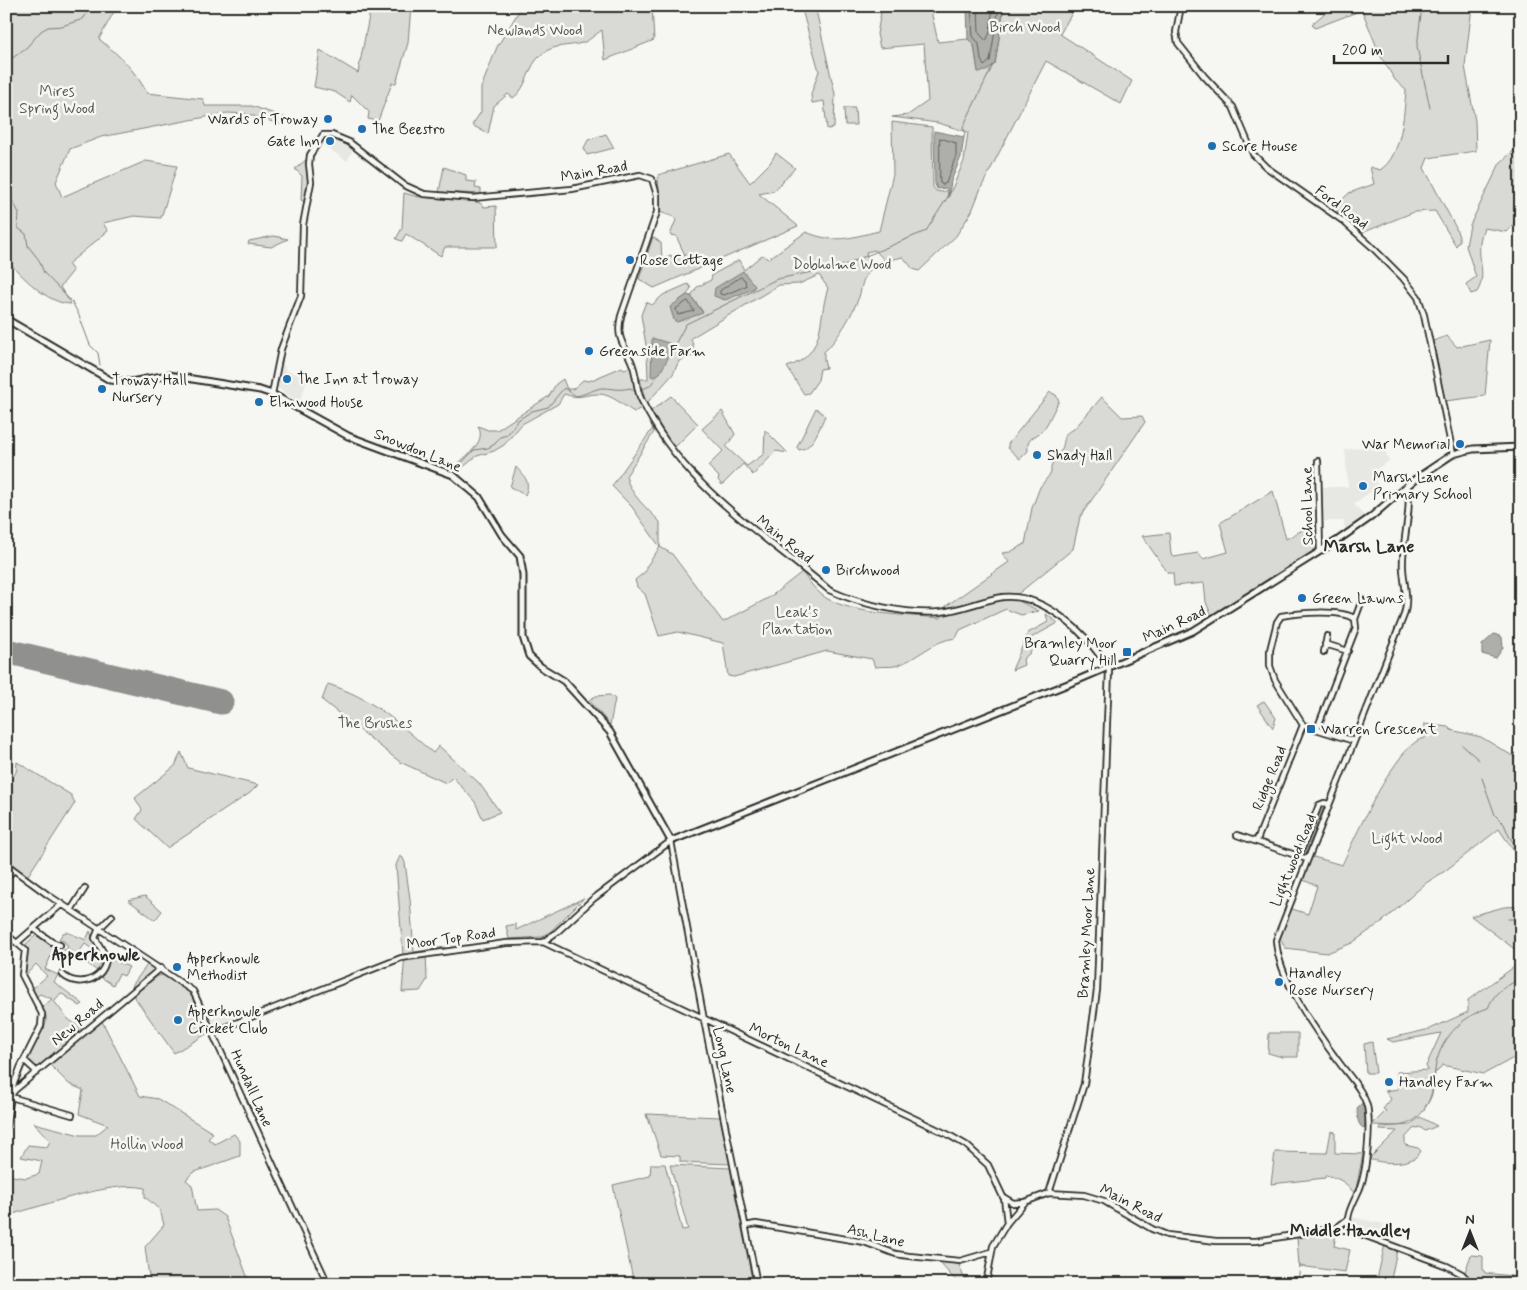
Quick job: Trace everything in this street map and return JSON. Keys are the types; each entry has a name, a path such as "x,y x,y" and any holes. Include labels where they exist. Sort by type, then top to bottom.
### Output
{"main road":[{"name":"Snowdon Lane","path":"6,319 110,380 131,382 168,375 238,385 272,394 348,436 453,475 479,496 502,536 520,556 523,575 523,638 529,656 541,667 564,681 610,732 671,841"},
{"name":"Main Road","path":"671,841 1107,668 1207,624 1370,517 1407,484 1453,454 1473,449 1521,446"}],"street":[{"name":"Ford Road","path":"1181,6 1176,32 1178,43 1204,76 1233,107 1253,154 1266,167 1351,228 1403,278 1418,297 1424,315 1453,454"},
{"name":"Main Road","path":"272,394 281,348 301,296 303,225 311,182 310,156 324,135 332,135 359,148 404,185 424,194 473,198 572,189 640,175 650,177 655,184 657,212 621,316 618,333 633,364 638,391 668,447 695,479 829,590 848,599 884,607 939,612 1003,597 1019,597 1046,608 1069,624 1088,642 1107,668"},
{"name":"School Lane","path":"1318,461 1320,551"},
{"name":"Lightwood Road","path":"1350,1230 1348,1219 1364,1168 1368,1108 1360,1092 1309,1018 1283,968 1276,948 1278,934 1406,609 1403,568 1407,484"},
{"path":"1317,729 1356,628 1355,619 1363,607 1362,600"},
{"path":"1354,741 1303,725 1271,671 1269,655 1279,619 1284,616 1319,613 1345,615 1355,619"},
{"path":"1324,652 1327,636"},
{"path":"1325,644 1348,650"},
{"name":"Bramley Moor Lane","path":"1049,1193 1084,1084 1096,998 1109,677 1107,668"},
{"name":"Ridge Road","path":"1257,840 1303,725"},
{"path":"1299,856 1319,805 1324,802 1329,804"},
{"path":"1237,835 1257,840 1307,859"},
{"path":"542,942 557,932 593,899 671,841"},
{"name":"Long Lane","path":"671,841 704,1020 757,1284"},
{"name":"Hundall Lane","path":"6,864 62,904 194,991 328,1284"},
{"path":"6,878 14,870"},
{"path":"71,910 85,888"},
{"path":"18,942 62,904"},
{"path":"64,975 76,982 87,982 104,968 106,957 95,938 99,928 112,916"},
{"path":"34,928 52,942 60,945"},
{"path":"6,934 18,942 26,953 22,975 43,1018 42,1026 14,1081 6,1128"},
{"name":"Moor Top Road","path":"213,1032 401,958 506,942 542,942"},
{"name":"Morton Lane","path":"542,942 704,1020 785,1056 966,1145 988,1165 1003,1197 1007,1223"},
{"name":"New Road","path":"11,1095 161,968"},
{"path":"24,1060 37,1072"},
{"path":"11,1095 72,1115"},
{"name":"Main Road","path":"986,1284 990,1272 991,1252 1007,1223 1025,1202 1049,1193 1071,1193 1096,1198 1152,1229 1167,1235 1189,1239 1256,1241 1334,1230 1350,1230"},
{"path":"1003,1197 1012,1203 1025,1202"},
{"name":"Ash Lane","path":"743,1216 756,1224"},
{"path":"1334,1230 1348,1219"},
{"name":"Ash Lane","path":"745,1226 756,1224 864,1242 896,1254 909,1256 960,1261 991,1252"},
{"path":"1350,1230 1447,1266 1462,1274 1472,1284"}],"shaded area":[{"path":"329,136 354,147 347,161 320,143 325,137"},
{"path":"279,364 284,365 285,370 308,378 299,403 275,386"},
{"name":"Marsh Lane Primary School","path":"1387,443 1386,453 1389,461 1375,470 1375,479 1378,486 1354,504 1365,517 1345,532 1344,521 1322,521 1321,487 1348,487 1345,450"},
{"path":"238,1007 242,1018 215,1029 211,1019"},
{"path":"1351,1217 1384,1224 1380,1237 1353,1229 1350,1224"}],"green space":[{"name":"Mires Spring Wood","path":"6,6 117,6 99,39 126,63 147,93 203,99 205,106 252,106 286,118 283,125 247,114 227,113 101,137 70,149 56,182 62,197 146,161 177,166 161,218 134,216 103,223 108,231 68,264 73,271 60,287 71,304 62,303 44,294 27,281 6,259 6,228 12,226 6,210"},
{"path":"371,6 411,6 408,43 396,83 392,83 378,121 368,119 369,112 352,95 350,102 335,92 314,87 320,50 358,73"},
{"name":"Newlands Wood","path":"522,6 652,6 654,40 605,60 602,30 585,42 556,47 547,51 537,59 518,94 513,98 508,94 494,106 488,134 472,125 481,112 481,88 497,47"},
{"path":"801,6 815,6 835,94 834,128 827,129 824,101 812,103 811,94 819,71"},
{"path":"882,6 930,6 938,42 968,39 974,45 978,71 995,64 1004,6 1076,6 1060,34 1132,81 1121,104 1046,61 981,188 972,211 956,236 919,271 913,269 903,257 885,261 875,250 866,252 871,269 864,279 859,297 849,319 824,352 826,368 820,369 818,380 809,393 804,394 787,367 809,354 815,345 828,288 819,275 799,284 779,285 691,338 696,355 679,361 673,374 646,404 640,379 648,379 647,351 641,315 646,302 652,305 663,295 688,284 691,288 687,295 678,301 703,312 691,296 697,287 711,280 712,275 739,260 744,270 762,255 768,259 806,232 825,238 842,239 879,231 893,174 892,122 932,127 933,187 936,191 942,192 947,190 948,198 964,161 968,132 938,123 892,117 908,115 928,101 924,44 880,48 877,34"},
{"path":"1333,6 1472,6 1465,66 1475,121 1476,151 1428,158 1424,168 1456,228 1460,240 1456,246 1435,211 1414,212 1362,233 1334,208 1349,193 1374,184 1370,167 1380,170 1393,155 1400,134 1406,90 1395,80 1380,55 1362,10 1315,28 1312,24"},
{"path":"844,108 855,108 856,125 845,125"},
{"path":"606,134 614,148 587,155 584,148 588,140"},
{"path":"1521,144 1522,178 1517,214 1507,232 1484,228 1480,242 1482,268 1480,286 1477,292 1471,294 1466,284 1476,277 1466,246 1470,225 1500,163"},
{"path":"776,153 795,168 774,191 759,194 798,226 654,288 639,279 653,237 661,243 662,259 671,255 674,261 685,255 676,236 670,235 676,220 674,217 660,212 658,175 729,154 750,183 770,163"},
{"path":"307,159 309,186 304,202 301,200 302,176 295,169"},
{"path":"444,167 466,175 466,181 476,182 475,188 481,189 481,194 439,192"},
{"path":"404,193 419,197 472,201 480,203 484,207 496,206 497,247 445,247 441,256 406,234 402,241 396,239 402,228"},
{"path":"274,236 288,239 271,247 248,244 249,241"},
{"path":"1447,336 1457,347 1490,340 1485,396 1445,401 1433,341"},
{"path":"622,367 624,369 631,367 636,395 643,407 634,412 613,398 604,395 594,394 578,397 564,394 558,404 522,424 504,445 494,451 477,456 457,472 452,469 477,444 480,438 478,426 488,430 497,430 549,396 556,384 563,379 567,389 573,389 583,380 589,381"},
{"path":"1050,392 1056,395 1059,401 1043,430 1030,440 1028,451 1020,459 1008,448 1008,444"},
{"path":"671,396 698,424 674,448 651,411"},
{"name":"Leak's Plantation","path":"1102,397 1122,417 1142,416 1145,422 1080,517 1073,549 1013,598 1039,611 1021,615 1006,609 960,630 956,638 939,642 895,666 875,667 872,659 827,651 734,677 728,676 723,643 678,632 659,636 645,594 637,587 635,580 646,571 646,567 660,547 672,554 723,622 770,597 802,572 819,592 838,604 866,611 941,618 946,606 1009,562 1002,553 1010,552 1025,544 1032,508 1040,487 1051,473 1052,464 1062,448 1065,436 1074,429"},
{"path":"816,408 825,416 809,446 799,450 797,447"},
{"path":"722,411 735,434 726,447 747,466 764,454 765,430 788,453 776,451 753,475 743,464 722,485 718,480 719,477 708,466 723,451 702,429"},
{"path":"653,428 654,432 626,476 635,495 660,522 660,547 632,507 612,486"},
{"path":"516,467 527,483 525,495 510,487"},
{"path":"1273,491 1286,539 1317,522 1317,549 1212,617 1206,602 1204,583 1174,586 1173,573 1168,573 1142,536 1169,533 1171,554 1174,557 1198,553 1203,559 1228,552 1220,523"},
{"path":"1046,614 1058,623 1029,639 1031,652 1023,659 1024,665 1012,670 1028,633 1048,622"},
{"name":"The Brushes","path":"328,684 372,704 433,753 439,746 479,783 500,812 483,819 475,802 453,777 446,783 400,762 322,700"},
{"path":"610,695 615,699 610,725 589,700 596,696"},
{"path":"1264,701 1276,718 1273,728 1257,705"},
{"name":"Light Wood","path":"1424,724 1448,727 1451,730 1481,737 1521,761 1521,862 1499,829 1445,871 1426,883 1383,921 1352,943 1327,953 1285,948 1280,938 1289,908 1308,914 1317,886 1301,879 1310,856 1342,865 1366,815 1390,773 1402,755 1414,743 1425,738"},
{"path":"181,752 188,768 258,785 250,793 167,848 136,819 142,810 135,798 175,766"},
{"path":"17,762 71,795 75,803 27,877 6,860 6,788 16,772"},
{"path":"1325,804 1305,855 1303,855 1316,815 1319,815 1320,807"},
{"path":"400,856 405,863 414,952 445,947 445,949 426,953 427,980 420,991 402,992 405,954 403,955 396,865"},
{"path":"145,896 162,911 155,920 128,900"},
{"path":"584,898 551,931 541,937 509,939 506,926 516,924 516,930"},
{"path":"1521,906 1521,954 1471,916 1504,907"},
{"path":"90,931 95,945 103,955 102,966 97,971 87,963 95,951 85,944 77,955 69,950 62,964 51,956 45,969 58,975 54,982 83,1004 80,1006 61,993 54,1001 67,1018 83,1030 40,1067 35,1067 28,1059 28,1055 46,1023 46,1015 40,1009 52,999 40,994 35,998 31,990 47,976 36,964 25,976 24,968 27,953 25,945 36,935 58,950 65,950 68,947 64,941 59,939 63,933 67,932 86,940"},
{"path":"139,957 153,966 154,971 132,989 133,984 147,965"},
{"path":"109,958 129,967 124,976 119,974 113,985 99,976 107,968"},
{"path":"1521,962 1521,1054 1484,1074 1442,1065 1435,1072 1429,1101 1416,1119 1401,1125 1372,1125 1386,1111 1383,1109 1391,1099 1385,1091 1398,1089 1397,1072 1428,1070 1426,1066 1441,1033 1393,1042 1387,1039 1430,1029 1468,1012 1468,1000"},
{"name":"Apperknowle Cricket Club","path":"162,975 172,979 187,990 210,1032 174,1053 133,995"},
{"name":"Hollin Wood","path":"102,1021 140,1096 158,1099 213,1133 208,1139 215,1144 234,1134 240,1141 240,1156 192,1173 186,1180 192,1185 197,1211 215,1210 225,1217 250,1284 154,1284 149,1277 145,1247 164,1225 160,1210 145,1197 145,1188 131,1186 97,1191 59,1200 6,1217 6,1175 26,1178 39,1174 42,1161 21,1157 28,1145 47,1147 50,1141 34,1123 80,1135 96,1135 108,1125 79,1114 83,1090 69,1084 50,1065"},
{"path":"1269,1033 1298,1033 1298,1057 1282,1057 1268,1053"},
{"path":"1372,1042 1376,1073 1366,1073 1364,1044"},
{"path":"647,1114 720,1117 730,1164 680,1162 680,1156 661,1155"},
{"path":"1420,1117 1437,1126 1425,1131 1420,1127 1413,1129 1405,1138 1405,1145 1418,1148 1421,1151 1417,1156 1405,1161 1389,1163 1369,1159 1397,1131 1380,1130 1380,1127 1410,1125"},
{"path":"1331,1131 1335,1132 1335,1153 1363,1154 1355,1194 1343,1182 1326,1175 1325,1178 1271,1184 1275,1152 1327,1153"},
{"path":"651,1164 665,1164 682,1230 688,1229 670,1165 730,1168 753,1284 634,1284 613,1185 650,1176"},
{"path":"1336,1234 1334,1246 1350,1250 1345,1272 1299,1266 1297,1237"},
{"path":"1385,1244 1397,1250 1390,1284 1376,1284"},
{"path":"1471,1255 1483,1256 1483,1269 1485,1273 1521,1277 1521,1284 1476,1283 1465,1272"},
{"path":"939,1262 958,1262 964,1278 982,1284 959,1284"}],"water":[{"path":"967,6 1004,6 995,64 986,71 978,72 974,45 968,39"},
{"path":"934,131 964,137 961,157 951,181 949,195 947,188 937,189 935,184"},
{"path":"743,271 755,286 753,289 725,300 714,296 715,288"},
{"path":"687,295 691,296 703,313 677,322 674,320 670,307"},
{"path":"652,338 675,345 660,373 653,377 651,376"},
{"path":"1494,634 1502,637 1503,648 1496,658 1482,654 1482,645"},
{"path":"1363,1102 1366,1118 1364,1129 1359,1122 1357,1108"}],"waterway":[{"path":"6,69 10,60 27,47 41,31 48,27 62,26 83,19 92,6"},
{"path":"1422,6 1417,47 1430,108"},
{"path":"964,137 963,127 993,65"},
{"path":"6,188 19,213 18,228 26,234 28,246 39,260 44,273 72,302 90,345 98,353 100,365"},
{"path":"674,346 686,324 777,279 842,266 926,231 949,195"},
{"path":"640,390 650,386 657,376"},
{"path":"454,471 474,450 488,448 495,444 500,437 507,435 518,420 532,411 548,407 564,388 576,396 602,388 630,388 636,391"},
{"path":"1462,745 1479,760"},
{"path":"1482,778 1495,815 1504,824 1509,836 1521,854"},
{"path":"1508,919 1521,919"},
{"path":"1425,1107 1432,1094 1437,1060 1446,1040 1469,1017 1488,1008 1498,992 1521,977"},
{"path":"646,1114 649,1124"},
{"path":"1298,1284 1300,1265"}],"runway":[{"path":"6,651 221,702"}],"place":[{"name":"Wards of Troway","path":"328,119"},
{"name":"The Beestro","path":"362,129"},
{"name":"Gate Inn","path":"330,141"},
{"name":"Score House","path":"1212,146"},
{"name":"Rose Cottage","path":"630,260"},
{"name":"Greenside Farm","path":"589,351"},
{"name":"The Inn at Troway","path":"287,379"},
{"name":"Troway Hall Nursery","path":"102,389"},
{"name":"Elmwood House","path":"259,402"},
{"name":"War Memorial","path":"1460,444"},
{"name":"Shady Hall","path":"1037,455"},
{"name":"Marsh Lane Primary School","path":"1363,486"},
{"name":"Birchwood","path":"826,570"},
{"name":"Green Lawns","path":"1302,598"},
{"name":"Bramley Moor Quarry Hill","path":"1127,652"},
{"name":"Warren Crescent","path":"1311,729"},
{"name":"Apperknowle Methodist","path":"177,967"},
{"name":"Handley Rose Nursery","path":"1279,982"},
{"name":"Apperknowle Cricket Club","path":"178,1020"},
{"name":"Handley Farm","path":"1389,1082"}],"district":[{"name":"Marsh Lane","path":"1369,546"},
{"name":"Apperknowle","path":"96,954"},
{"name":"Middle Handley","path":"1350,1230"}],"park label":[{"name":"Birch Wood","path":"1025,27"},
{"name":"Dobholme Wood","path":"842,264"}]}
